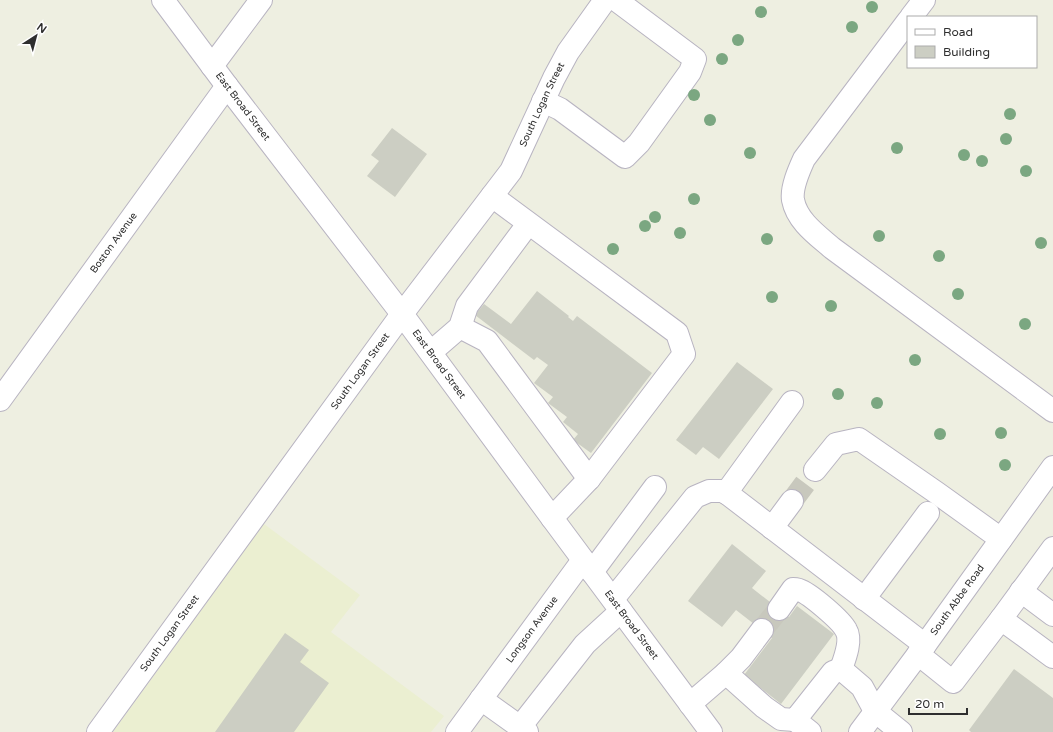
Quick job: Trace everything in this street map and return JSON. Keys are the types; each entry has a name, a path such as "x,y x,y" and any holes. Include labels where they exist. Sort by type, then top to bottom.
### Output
{"street":[{"name":"East Broad Street","path":"163,0 431,352 587,566 711,732"},
{"path":"212,66 261,0"},
{"name":"South Logan Street","path":"98,732 402,314 511,171 543,101 568,52 605,0"},
{"path":"543,101 560,109 625,157 639,143 690,72 695,59 616,0"},
{"path":"912,16 924,0"},
{"path":"907,22 804,159 795,181 793,200 800,216 813,232 832,248 1053,411"},
{"name":"Boston Avenue","path":"0,400 227,86"},
{"path":"492,196 677,333 684,354 588,479 552,518"},
{"path":"431,352 460,327 467,306 528,224"},
{"path":"460,327 487,341 588,479"},
{"path":"481,698 524,729 585,644 617,605 695,497 717,492 792,402"},
{"path":"815,470 836,444 859,439 1001,539"},
{"name":"South Abbe Road","path":"860,732 1053,467"},
{"name":"Longson Avenue","path":"457,732 481,698 587,566 655,487"},
{"path":"717,492 772,528 864,598 921,650 953,682 1052,550"},
{"path":"772,528 792,501"},
{"path":"864,598 928,513"},
{"path":"779,609 793,589 798,589 810,596 834,615 847,630 848,646 841,669"},
{"path":"1021,591 1053,615"},
{"path":"1000,619 1053,657"},
{"path":"690,704 741,658 762,630"},
{"path":"726,673 775,715 781,719 803,726 833,672 841,669"},
{"path":"841,669 862,687 875,711 901,732"}],"shaded area":[{"path":"264,524 360,595 331,632 444,716 431,732 113,732"}],"building":[{"path":"392,128 427,154 395,197 367,176 379,161 371,155"},
{"path":"537,291 569,316 568,317 573,321 577,316 652,373 591,453 573,440 578,434 563,422 567,417 548,403 553,397 534,383 548,365 537,357 534,360 475,315 484,304 511,324"},
{"path":"737,362 773,389 719,459 703,447 696,455 676,440"},
{"path":"732,544 766,571 752,588 789,617 797,606 834,634 781,704 744,675 772,638 736,610 722,627 688,601"},
{"path":"285,633 309,650 300,662 329,683 294,732 215,732"},
{"path":"1014,669 1053,698 1053,732 971,732 969,730"}],"tunnel":[{"path":"792,501 815,470"},
{"path":"762,630 779,609"}]}
